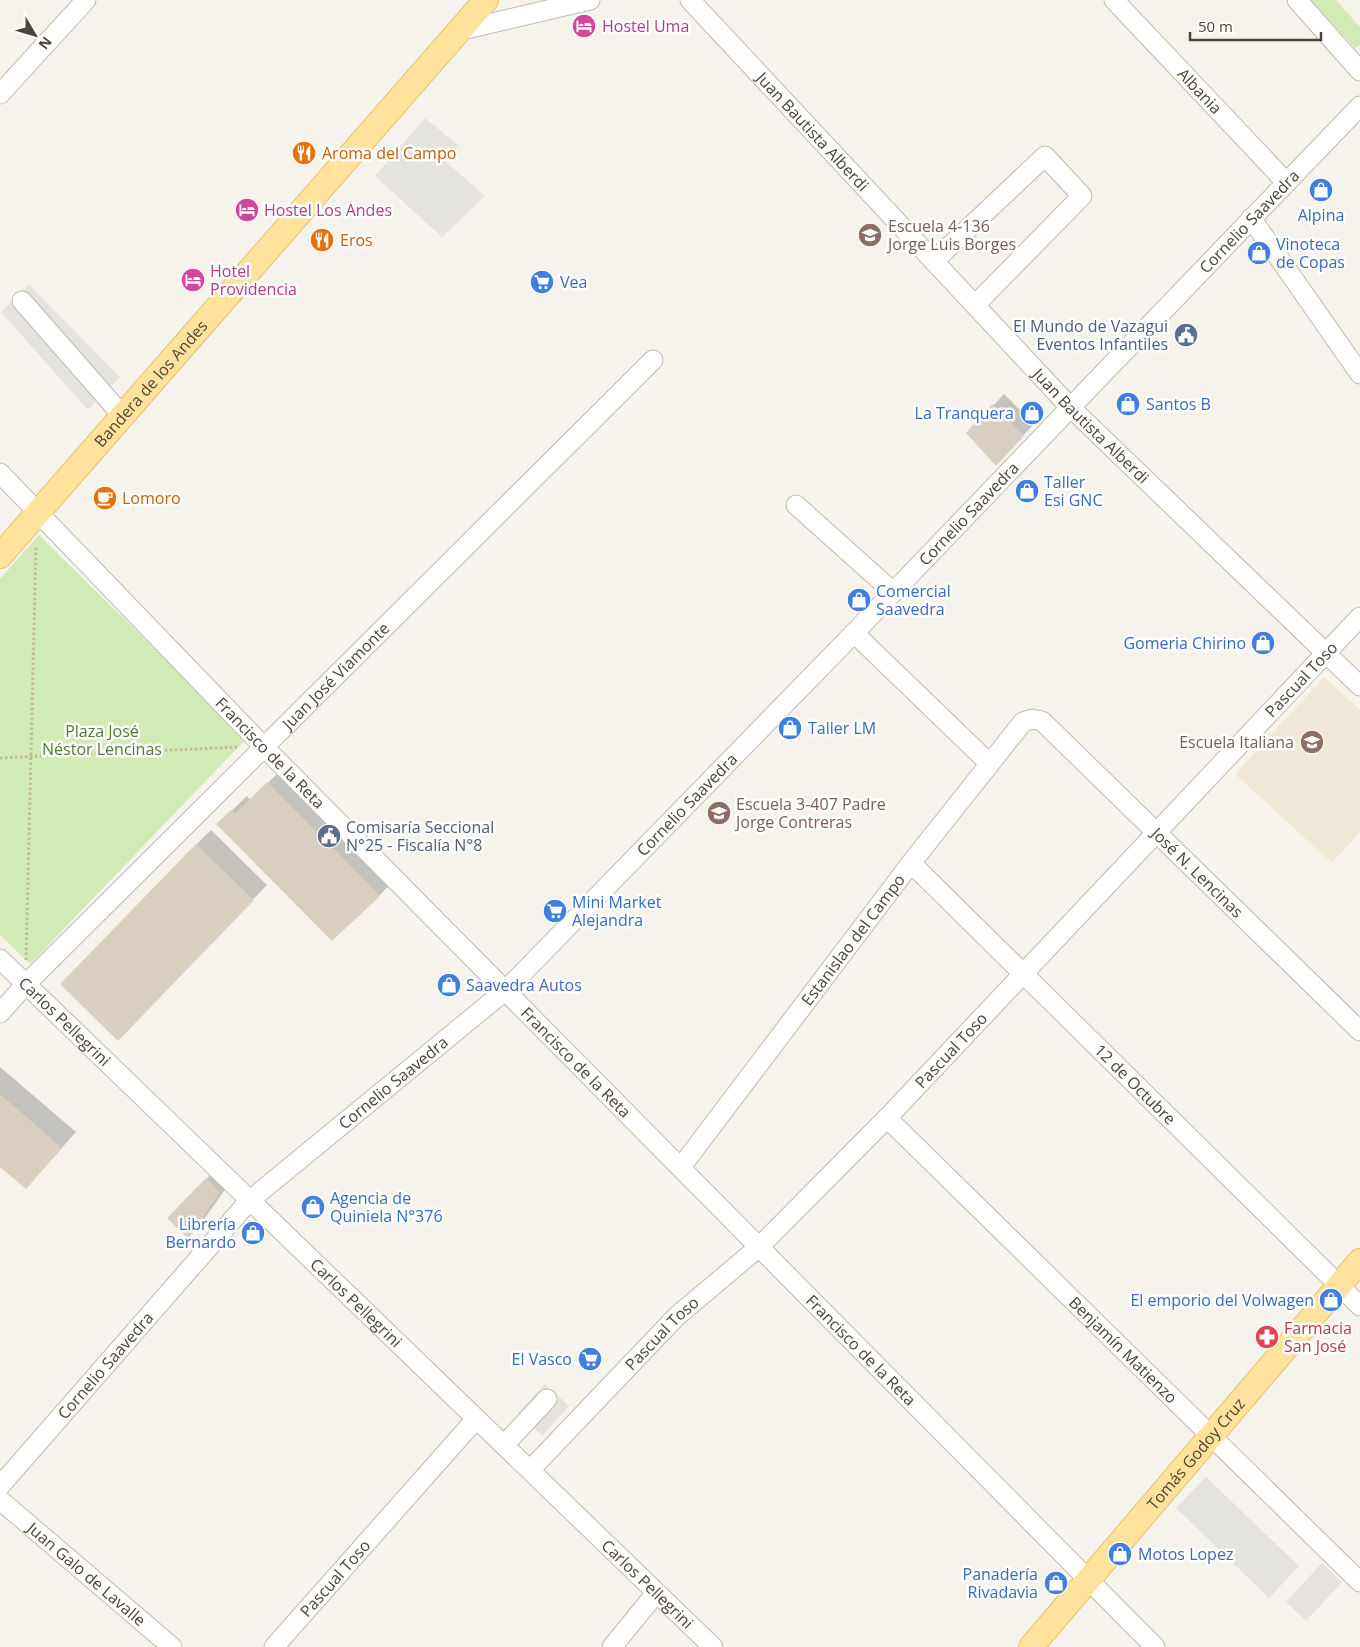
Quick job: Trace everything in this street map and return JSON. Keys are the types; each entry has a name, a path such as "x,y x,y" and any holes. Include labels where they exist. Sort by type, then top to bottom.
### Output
{"main road":[{"name":"Bandera de los Andes","path":"0,556 486,0"},
{"name":"Tomás Godoy Cruz","path":"1031,1647 1360,1261"}],"street":[{"path":"0,94 86,0"},
{"path":"458,30 590,0"},
{"name":"Juan Bautista Alberdi","path":"690,0 1069,406 1360,686"},
{"name":"Albania","path":"1114,0 1286,182"},
{"path":"1297,0 1360,71"},
{"name":"Cornelio Saavedra","path":"0,1486 249,1202 506,990 854,633 1069,406 1360,106"},
{"path":"934,261 1045,156 1082,196 975,305"},
{"path":"1251,218 1360,374"},
{"path":"22,301 122,415"},
{"name":"Juan José Viamonte","path":"0,1014 26,984 263,746 653,360"},
{"name":"Francisco de la Reta","path":"0,473 263,746 1154,1647"},
{"path":"796,504 893,592"},
{"name":"Pascual Toso","path":"530,1470 677,1316 759,1248 888,1118 1360,618"},
{"path":"854,633 990,764"},
{"name":"Estanislao del Campo","path":"681,1167 911,863 1024,722 1032,719"},
{"name":"José N. Lencinas","path":"1032,719 1042,721 1360,1031"},
{"name":"12 de Octubre","path":"911,863 1360,1306"},
{"name":"Carlos Pellegrini","path":"0,959 249,1202 713,1647"},
{"name":"Benjamín Matienzo","path":"888,1118 1360,1582"},
{"path":"504,1445 547,1399"},
{"name":"Pascual Toso","path":"274,1647 476,1419"},
{"name":"Juan Galo de Lavalle","path":"0,1500 172,1647"},
{"path":"612,1647 656,1593"}],"path":[{"path":"26,984 30,756 38,513"},
{"path":"0,758 263,746"}],"shaded area":[{"path":"425,118 459,146 444,160 485,196 442,237 375,176"},
{"path":"29,285 120,377 88,410 1,312"},
{"name":"Escuela Italiana","path":"1324,677 1360,710 1360,832 1332,863 1235,774"},
{"path":"545,1384 569,1406 542,1436 518,1413"},
{"path":"1206,1477 1299,1566 1269,1598 1176,1508"},
{"path":"1322,1563 1342,1582 1306,1621 1286,1602"}],"green space":[{"path":"1310,0 1336,0 1360,27 1360,45 1355,48"},
{"name":"Plaza José Néstor Lencinas","path":"39,535 246,739 30,964 0,935 0,579"}],"building":[{"path":"992,404 1024,436 996,466 966,433"},
{"path":"267,782 380,896 332,941 216,824 231,810 235,814"},
{"path":"196,844 254,900 118,1041 60,984"},
{"path":"0,1094 62,1148 26,1189 0,1167"},
{"path":"206,1178 220,1192 188,1239 167,1218"}],"place":[{"name":"Hostel Uma","path":"584,26"},
{"name":"Aroma del Campo","path":"304,153"},
{"name":"Alpina","path":"1321,190"},
{"name":"Hostel Los Andes","path":"247,210"},
{"name":"Escuela 4-136 Jorge Luis Borges","path":"870,235"},
{"name":"Eros","path":"322,240"},
{"name":"Vinoteca de Copas","path":"1259,253"},
{"name":"Hotel Providencia","path":"193,280"},
{"name":"Vea","path":"542,282"},
{"name":"El Mundo de Vazagui Eventos Infantiles","path":"1186,335"},
{"name":"Santos B","path":"1128,404"},
{"name":"La Tranquera","path":"1032,413"},
{"name":"Taller Esi GNC","path":"1027,491"},
{"name":"Lomoro","path":"105,498"},
{"name":"Comercial Saavedra","path":"859,600"},
{"name":"Gomeria Chirino","path":"1263,643"},
{"name":"Taller LM","path":"790,728"},
{"name":"Escuela Italiana","path":"1312,742"},
{"name":"Escuela 3-407 Padre Jorge Contreras","path":"719,813"},
{"name":"Comisaría Seccional N°25 - Fiscalía N°8","path":"329,836"},
{"name":"Mini Market Alejandra","path":"555,911"},
{"name":"Saavedra Autos","path":"449,985"},
{"name":"Agencia de Quiniela N°376","path":"313,1207"},
{"name":"Librería Bernardo","path":"253,1233"},
{"name":"El emporio del Volwagen","path":"1331,1300"},
{"name":"Farmacia San José","path":"1267,1337"},
{"name":"El Vasco","path":"590,1359"},
{"name":"Motos Lopez","path":"1120,1554"},
{"name":"Panadería Rivadavia","path":"1056,1583"}]}
